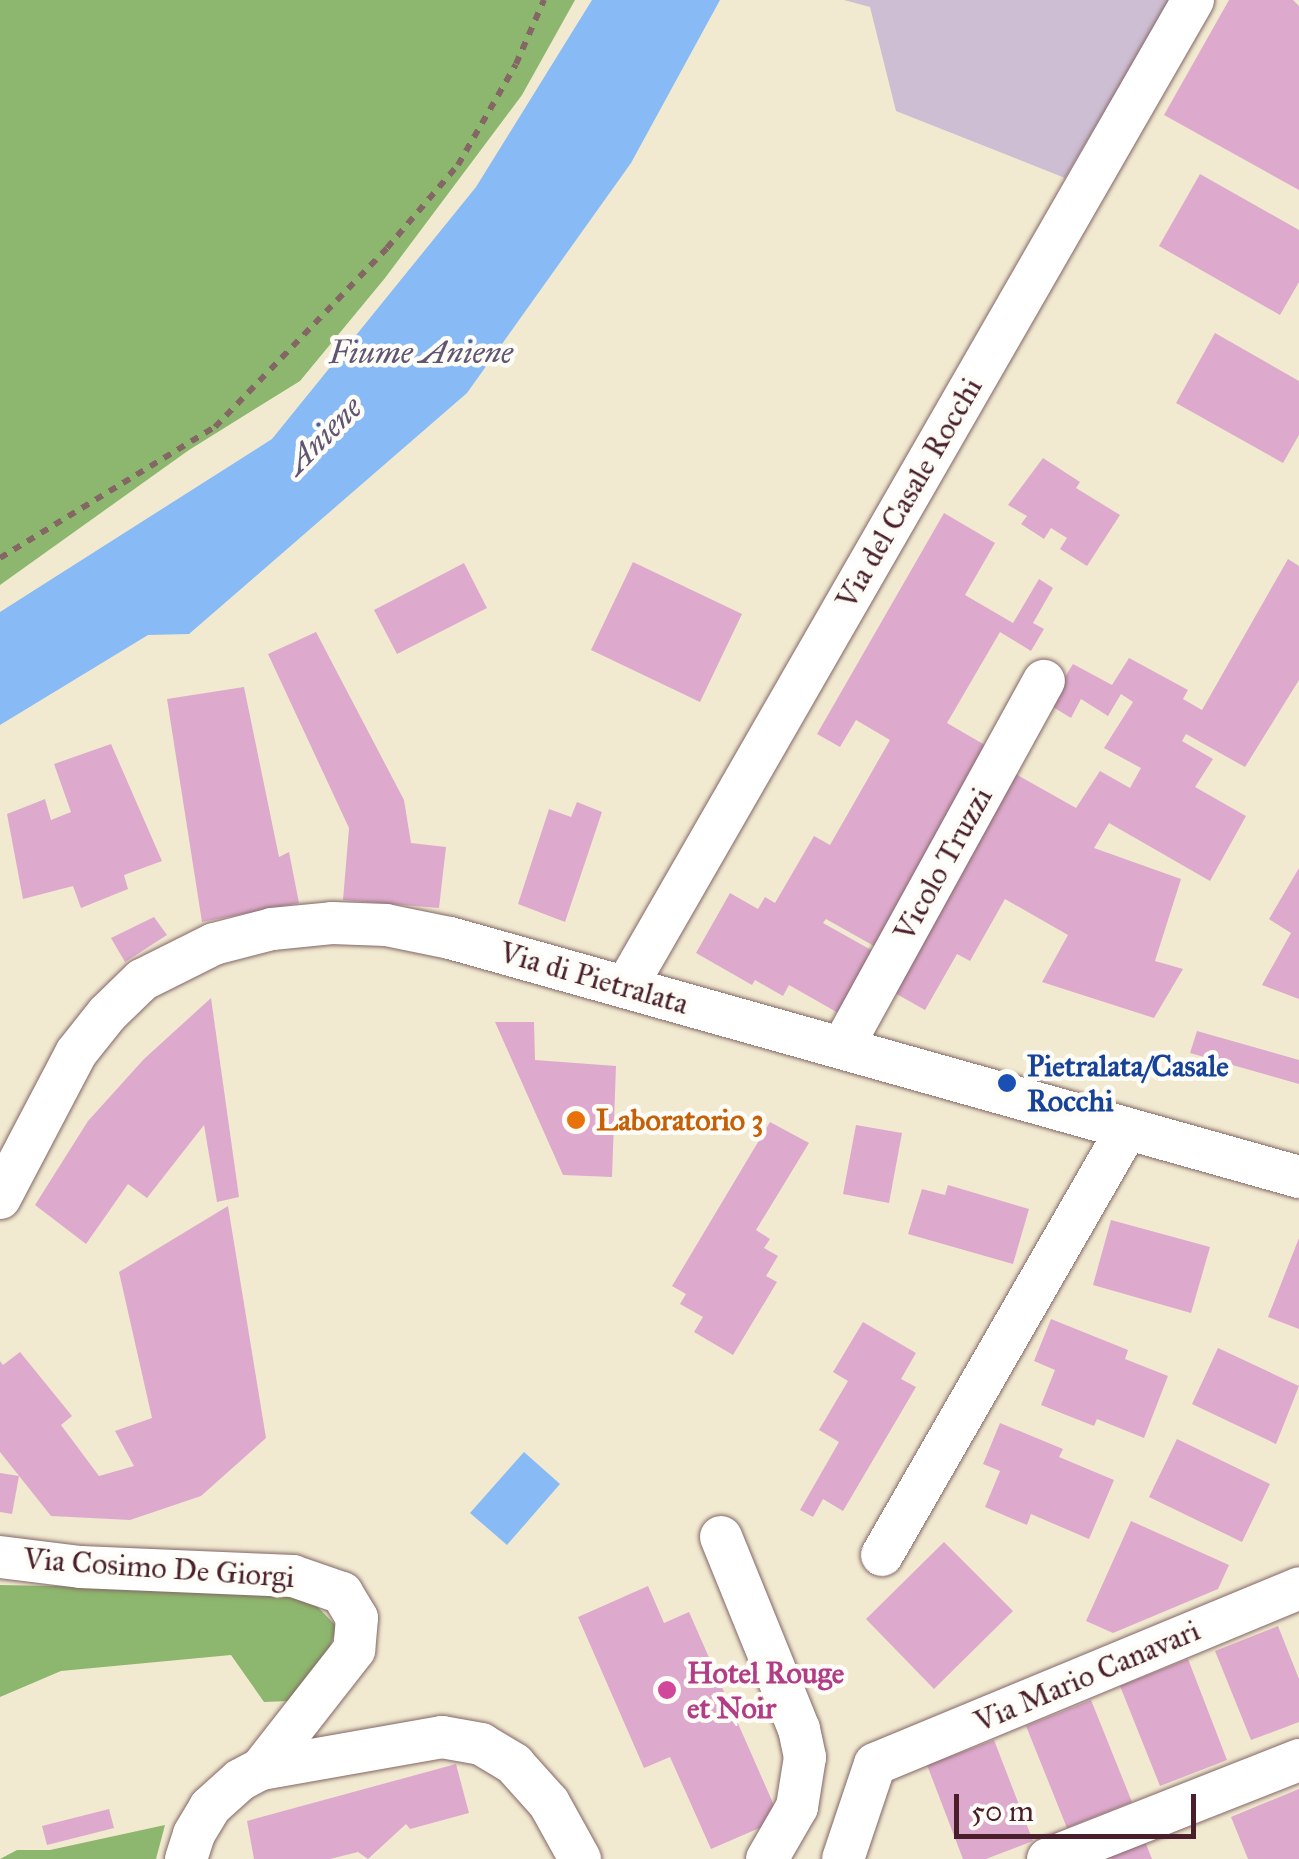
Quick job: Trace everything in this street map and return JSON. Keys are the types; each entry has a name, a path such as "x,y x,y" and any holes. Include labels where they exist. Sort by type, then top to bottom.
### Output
{"street":[{"name":"Via del Casale Rocchi","path":"626,988 1193,0"},
{"name":"Vicolo Truzzi","path":"842,1048 1044,680"},
{"name":"Via di Pietralata","path":"0,1198 44,1106 107,1014 162,966 214,944 292,926 386,925 450,938 1299,1178"},
{"path":"882,1555 1127,1128"},
{"path":"721,1538 799,1730 806,1758 796,1807 767,1859"},
{"name":"Via Cosimo De Giorgi","path":"0,1557 80,1567 293,1576 342,1593 357,1618 354,1650 340,1675 261,1769 232,1786 210,1807 194,1834 186,1859"},
{"name":"Via Mario Canavari","path":"843,1859 875,1764 1299,1588"},
{"name":"Via Cosimo De Giorgi","path":"261,1769 422,1739 464,1739 497,1752 538,1787 580,1859"},
{"path":"1048,1859 1299,1760"}],"path":[{"path":"0,558 215,428 387,248 458,165 516,64 544,0"}],"shaded area":[{"path":"844,0 1170,0 1065,178 896,111 870,7"}],"green space":[{"path":"0,0 575,0 522,95 385,278 300,381 189,450 0,585"},
{"path":"0,1585 275,1590 313,1602 337,1627 325,1661 289,1701 264,1702 231,1655 61,1671 0,1697"},
{"path":"165,1825 156,1859 0,1859 17,1850 50,1850"}],"water":[{"name":"Fiume Aniene","path":"592,0 720,0 631,163 467,393 189,634 148,635 0,725 0,612 272,439 476,187"},
{"path":"524,1452 560,1484 507,1545 470,1513"}],"building":[{"path":"1229,0 1293,0 1299,6 1299,190 1164,115"},
{"path":"1200,174 1299,230 1299,282 1280,315 1159,246"},
{"path":"1215,333 1299,381 1299,435 1283,463 1176,403"},
{"path":"1043,458 1080,482 1076,488 1120,515 1087,566 1060,549 1067,538 1051,528 1044,539 1021,524 1027,516 1008,505"},
{"path":"944,513 995,543 965,595 1013,623 1039,579 1053,588 1033,623 1044,629 1031,651 1000,632 947,723 990,748 874,946 826,919 823,923 882,956 847,1018 789,985 783,996 755,980 752,985 696,953 730,893 758,909 765,897 775,903 814,836 830,845 890,740 856,720 840,747 817,734"},
{"path":"1288,559 1299,566 1299,680 1245,767 1186,734 1182,741 1213,759 1195,787 1246,816 1210,881 1109,823 1094,848 1181,879 1155,961 1183,969 1154,1018 1042,982 1068,935 1005,899 970,961 957,954 925,1010 893,992 1010,771 1076,808 1100,771 1130,788 1141,768 1104,748 1133,702 1121,694 1108,716 1081,699 1071,718 1048,704 1073,664 1112,685 1129,658 1188,690 1183,699 1202,710"},
{"path":"633,562 742,614 700,702 591,650"},
{"path":"464,563 487,608 397,654 374,610"},
{"path":"316,632 404,800 411,843 446,847 439,908 343,900 349,828 268,654"},
{"path":"244,687 279,857 289,852 299,903 202,922 167,699"},
{"path":"111,744 162,861 124,875 128,889 81,908 73,886 23,899 7,814 45,799 51,820 71,812 54,764"},
{"path":"577,802 602,812 565,922 518,904 549,809 571,817"},
{"path":"1299,868 1299,999 1262,985 1291,933 1269,919"},
{"path":"154,917 167,935 125,962 111,938"},
{"path":"211,998 239,1197 217,1202 204,1125 147,1198 128,1184 86,1244 35,1205 88,1121 144,1059"},
{"name":"Laboratorio 3","path":"495,1022 534,1022 535,1060 616,1066 612,1177 563,1175"},
{"path":"1197,1031 1299,1060 1299,1084 1190,1053"},
{"path":"770,1122 809,1143 756,1230 770,1239 764,1248 778,1256 766,1276 777,1282 733,1355 694,1332 703,1317 680,1304 686,1294 672,1286"},
{"path":"856,1125 902,1133 889,1203 843,1194"},
{"path":"948,1185 1029,1209 1013,1264 908,1234 922,1189 945,1195"},
{"path":"228,1206 266,1438 201,1496 130,1520 51,1516 0,1452 0,1361 3,1365 20,1352 72,1416 61,1425 99,1476 134,1466 115,1431 152,1418 119,1272"},
{"path":"1111,1220 1210,1247 1191,1313 1093,1285"},
{"path":"1299,1238 1299,1329 1268,1317"},
{"path":"1051,1319 1128,1350 1125,1359 1168,1376 1144,1438 1097,1419 1094,1426 1041,1405 1055,1370 1034,1361"},
{"path":"863,1322 916,1353 901,1379 916,1387 843,1511 823,1499 813,1517 800,1510 839,1442 819,1430 848,1381 833,1372"},
{"path":"1218,1348 1299,1386 1276,1444 1192,1404"},
{"path":"1000,1423 1063,1449 1059,1457 1114,1480 1089,1539 1031,1514 1027,1525 985,1507 1000,1471 983,1464"},
{"path":"1177,1439 1270,1484 1242,1542 1149,1497"},
{"path":"0,1473 19,1476 12,1514 0,1512"},
{"path":"1131,1521 1229,1565 1218,1589 1113,1633 1086,1621"},
{"path":"944,1542 1013,1611 934,1689 866,1619"},
{"name":"Hotel Rouge et Noir","path":"648,1586 664,1623 689,1612 780,1819 711,1849 670,1757 644,1768 578,1617"},
{"path":"1278,1626 1299,1679 1299,1722 1251,1740 1215,1651"},
{"path":"1188,1659 1227,1760 1160,1786 1120,1686"},
{"path":"1091,1700 1132,1802 1067,1828 1026,1726"},
{"path":"994,1740 1033,1841 986,1859 963,1859 927,1765"},
{"path":"456,1764 469,1813 410,1829 406,1824 368,1859 358,1852 330,1859 254,1859 247,1821"},
{"path":"1299,1789 1299,1859 1248,1859 1231,1817"},
{"path":"109,1809 114,1828 47,1845 42,1826"},
{"path":"1144,1839 1152,1859 1096,1859"}],"place":[{"name":"Pietralata/Casale Rocchi","path":"1007,1083"},
{"name":"Laboratorio 3","path":"576,1120"},
{"name":"Hotel Rouge et Noir","path":"667,1690"}],"water label":[{"name":"Aniene","path":"324,436"}]}
